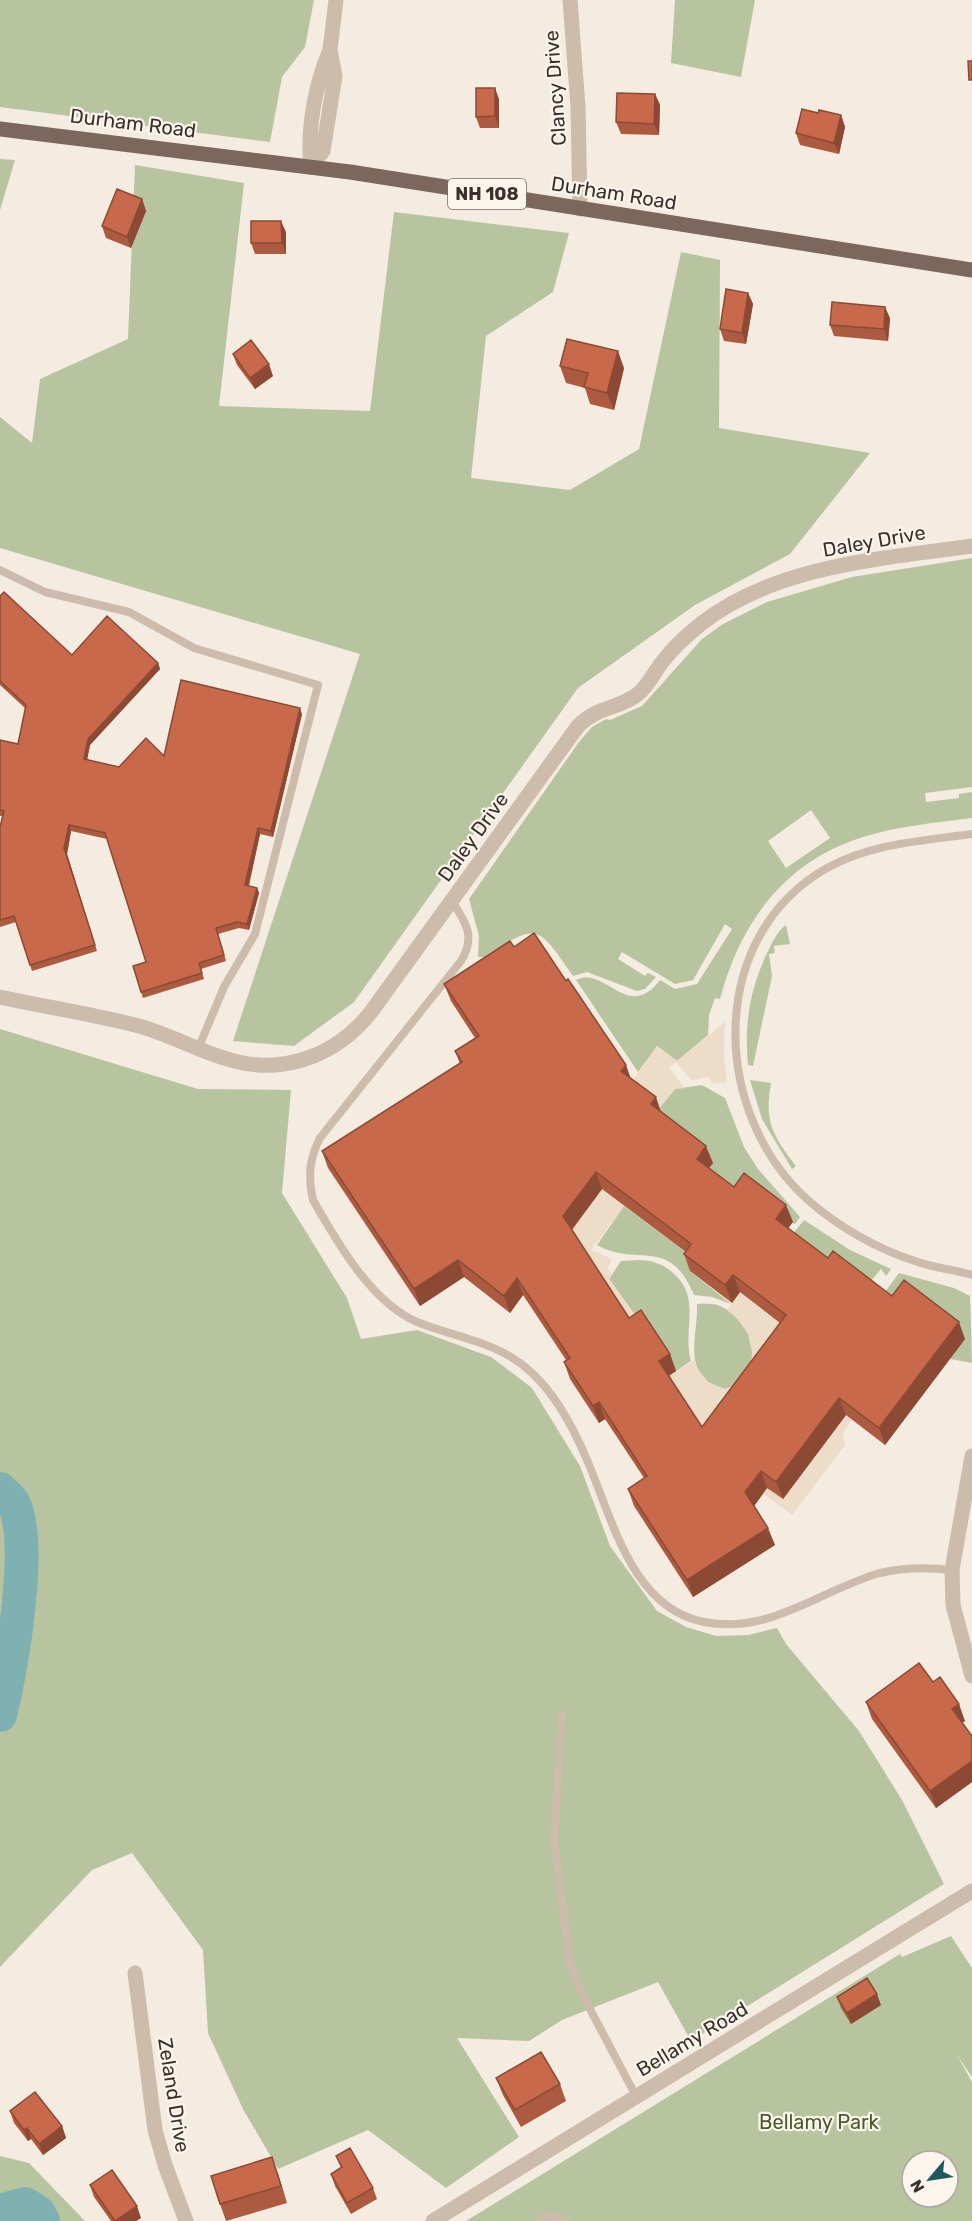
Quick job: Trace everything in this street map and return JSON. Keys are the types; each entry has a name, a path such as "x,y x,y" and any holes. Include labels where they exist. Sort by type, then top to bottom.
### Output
{"main road":[{"name":"Durham Road","path":"0,129 311,167 972,270"}],"street":[{"path":"311,167 309,148 320,73 330,50 336,0"},
{"name":"Clancy Drive","path":"570,0 578,107 580,209"},
{"name":"Daley Drive","path":"0,997 140,1026 226,1059 263,1066 300,1061 333,1047 366,1019 578,726 592,713 635,696 675,647 704,622 747,596 795,579 834,568 972,546"},
{"path":"972,1456 952,1570 953,1605 972,1676"},
{"name":"Bellamy Road","path":"433,2221 972,1891"},
{"name":"Zeland Drive","path":"135,1973 155,2130 165,2165 186,2221"}],"lane":[{"path":"0,570 45,592 129,612 194,648 318,685 255,934 224,987 198,1049"},
{"path":"972,834 881,846 854,855 825,869 797,891 763,931 752,952 737,1000 735,1054 740,1087 758,1135 786,1178 809,1201 844,1226 891,1252 917,1262 972,1275"},
{"path":"452,901 467,925 470,946 464,957 320,1138 309,1173 313,1200 371,1288 393,1308 416,1321 484,1343 505,1353 542,1383 561,1410 587,1460 611,1525 626,1556 654,1593 675,1611 702,1622 717,1624 758,1621 783,1615 880,1573 907,1567 952,1570"},
{"path":"562,1715 554,1839 570,1964 582,1994 637,2098"},
{"path":"539,2221 547,2215 566,2221"}],"green space":[{"path":"0,0 314,0 305,47 282,77 270,142 0,107"},
{"path":"675,0 755,0 741,77 671,63"},
{"path":"0,159 15,160 0,210"},
{"path":"135,165 244,183 219,406 370,411 394,212 569,233 553,292 486,336 471,478 570,490 639,449 681,252 720,260 719,428 870,453 790,554 695,605 578,688 354,1002 294,1046 233,1041 360,654 0,548 0,417 32,443 40,379 128,339"},
{"path":"972,558 972,787 925,793 926,802 959,798 959,794 972,792 972,818 916,825 874,834 833,849 808,863 787,880 769,900 739,946 720,999 715,998 709,1015 708,1035 677,1061 657,1046 638,1072 576,980 587,977 627,995 637,996 648,992 660,980 675,989 697,984 732,929 725,924 693,980 675,984 622,952 618,959 645,976 648,973 656,977 645,989 637,991 587,972 573,976 552,946 535,934 526,934 516,938 484,957 478,957 479,936 469,899 579,742 592,727 606,719 610,720 642,706 702,639 723,624 767,602 852,577","holes":["811,810 830,838 786,868 768,841"]},
{"path":"786,925 790,944 774,946 775,953 769,954 772,976 753,1066 748,1065 747,1035 753,993 768,951 778,933"},
{"path":"0,1029 198,1089 291,1090 282,1193 347,1298 361,1339 417,1330 491,1357 532,1388 580,1466 610,1546 657,1611 686,1627 716,1636 748,1635 777,1628 786,1644 859,1731 902,1800 944,1884 691,2041 658,1982 562,2020 529,2041 457,2038 519,2137 446,2188 368,2130 278,2169 243,2109 208,2033 203,1950 132,1853 92,1870 0,1967"},
{"path":"750,1080 771,1083 769,1108 772,1128 781,1146 796,1166 792,1169 762,1119"},
{"path":"702,1085 725,1098 744,1147 758,1169 800,1217 795,1224 740,1204 703,1176 712,1163 657,1111 675,1089"},
{"path":"624,1206 698,1261 691,1272 731,1304 712,1297 694,1295 674,1265 663,1259 626,1254 597,1245"},
{"path":"804,1220 850,1250 891,1269 886,1276 881,1269 865,1288 788,1240"},
{"path":"621,1261 653,1262 665,1267 682,1282 687,1293 691,1361 676,1371 609,1279"},
{"path":"899,1273 954,1288 970,1296 972,1363 950,1359 965,1338 898,1313 885,1292"},
{"path":"697,1304 715,1304 728,1310 742,1324 751,1341 754,1351 750,1368 729,1388 720,1388 709,1383 697,1368 694,1346"},
{"name":"Bellamy Park","path":"951,1936 972,1968 972,2077 957,2055 972,2082 972,2221 466,2221 900,1954 902,1957"},
{"path":"0,2156 29,2163 85,2221 0,2221"}],"shaded area":[{"path":"725,1022 724,1054 727,1082 713,1084 709,1077 691,1080 676,1062 669,1068 685,1088 674,1089 657,1111 632,1082 657,1046 677,1061"},
{"path":"602,1189 624,1206 591,1250 612,1259 607,1268 612,1275 609,1279 644,1329 635,1335 569,1233"},
{"path":"740,1292 792,1332 714,1452 665,1378 695,1360 697,1368 708,1382 725,1389 732,1388 751,1367 752,1352 748,1334 736,1317 727,1310"},
{"path":"846,1415 851,1420 843,1434 845,1445 792,1515 763,1493 767,1488 783,1499"}],"building":[{"path":"968,61 972,61 972,80 969,80"},
{"path":"476,88 495,88 495,116 476,117"},
{"path":"617,93 655,94 654,124 616,122"},
{"path":"802,109 841,115 834,143 796,133"},
{"path":"117,189 142,199 127,237 102,226"},
{"path":"251,221 281,221 282,243 251,243"},
{"path":"726,289 748,293 742,333 720,329"},
{"path":"832,302 885,307 884,329 830,325"},
{"path":"567,339 618,351 607,393 584,387 588,373 560,366"},
{"path":"251,340 269,364 250,378 233,354"},
{"path":"4,592 72,655 107,616 158,663 88,739 84,759 119,767 146,738 164,756 181,680 300,708 271,831 258,828 245,885 257,888 247,924 237,922 216,928 224,955 199,963 202,973 141,992 133,966 146,962 105,833 69,825 64,848 95,945 30,965 14,916 0,920 0,827 4,811 0,810 0,740 18,744 26,705 0,681 0,596"},
{"path":"534,933 626,1065 621,1071 656,1097 651,1104 706,1146 697,1159 734,1187 744,1173 786,1205 776,1219 828,1258 833,1251 892,1296 904,1280 959,1322 879,1428 839,1398 776,1482 761,1471 745,1492 768,1528 687,1580 628,1489 647,1476 599,1402 593,1406 564,1362 570,1358 517,1278 504,1296 458,1260 414,1289 322,1151 462,1062 455,1051 479,1036 444,984 510,941 514,947","holes":["596,1172 691,1244 684,1254 725,1285 733,1275 786,1315 702,1427 659,1361 670,1354 641,1310 629,1318 563,1216"]},
{"path":"919,1663 933,1682 940,1677 959,1704 952,1709 972,1736 972,1761 930,1791 866,1702"},
{"path":"867,1978 877,1994 847,2013 837,1997"},
{"path":"541,2052 560,2084 515,2110 496,2078"},
{"path":"35,2092 62,2126 39,2144 27,2128 24,2130 10,2111"},
{"path":"350,2148 373,2188 347,2203 331,2174 342,2167 336,2156"},
{"path":"272,2157 281,2186 220,2204 211,2176"},
{"path":"112,2170 137,2206 115,2221 90,2185"}],"waterway":[{"path":"0,1489 13,1502 19,1521 21,1546 18,1607 10,1668 0,1715"},
{"path":"0,2211 25,2204 38,2212 43,2221"}]}
